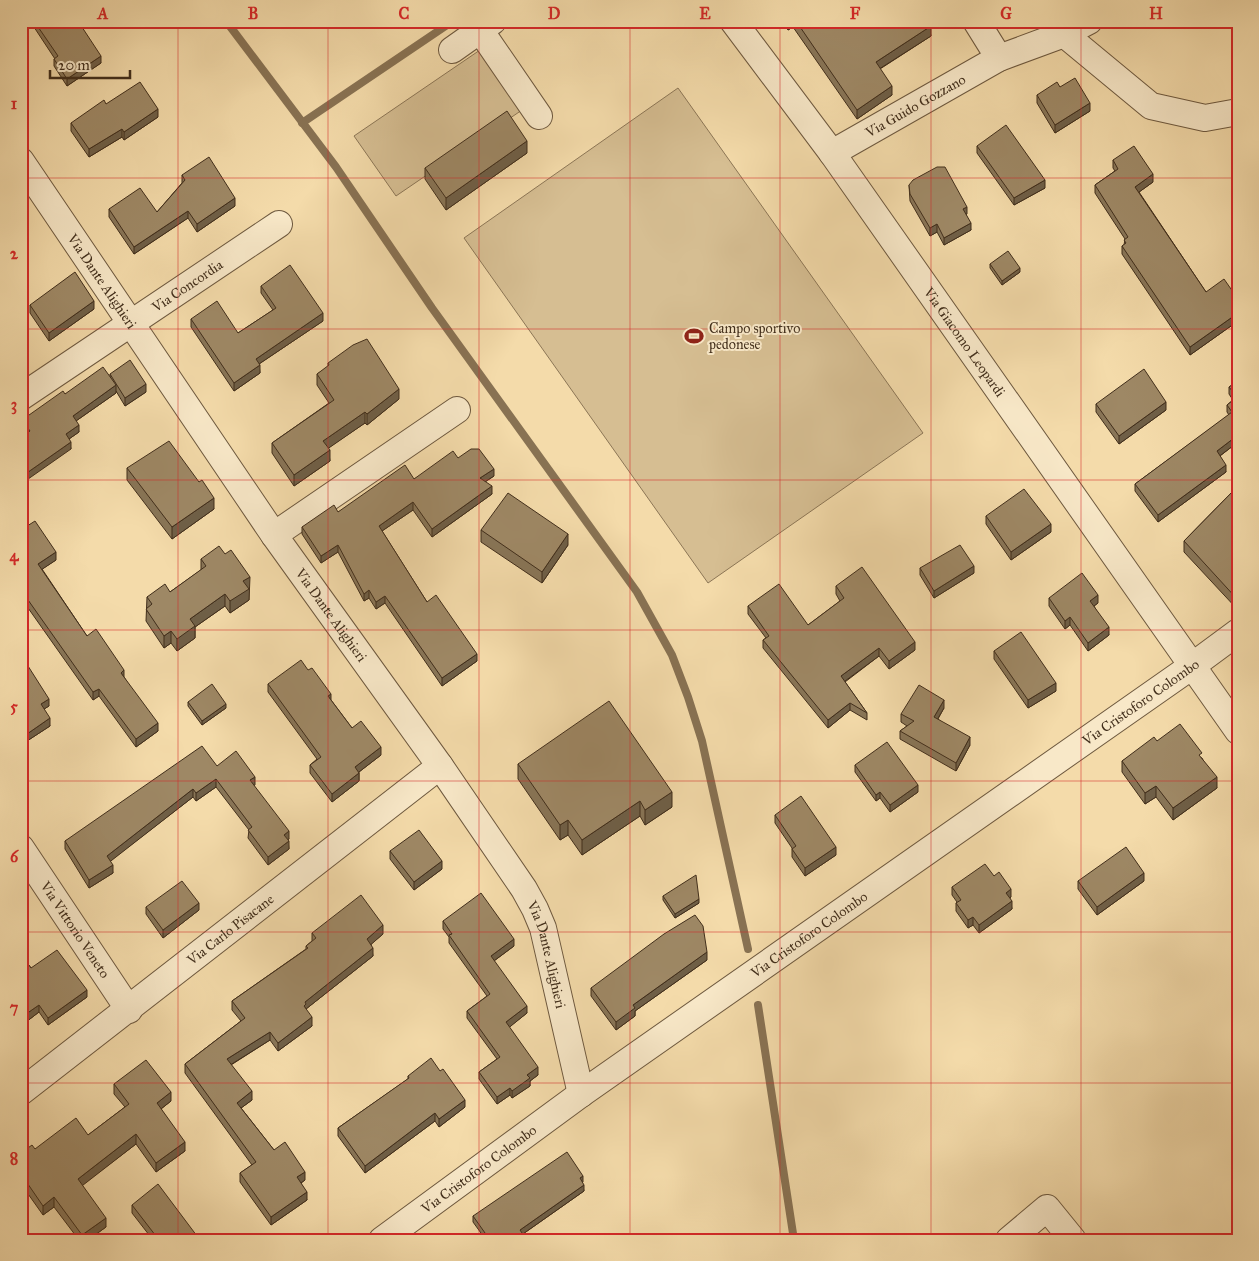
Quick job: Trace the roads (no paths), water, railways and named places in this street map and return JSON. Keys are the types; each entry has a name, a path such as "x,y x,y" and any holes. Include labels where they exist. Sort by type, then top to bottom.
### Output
{"street":[{"name":"Via Giacomo Leopardi","path":"733,21 832,153 1238,731"},
{"path":"976,21 999,58"},
{"name":"Via Guido Gozzano","path":"832,153 999,58 1064,34 1089,21"},
{"path":"452,50 486,26 539,116"},
{"path":"1064,34 1151,106 1205,118 1238,112"},
{"name":"Via Dante Alighieri","path":"21,160 274,535 440,766 535,909 548,949 581,1094"},
{"name":"Via Concordia","path":"21,397 130,322 279,224"},
{"path":"274,535 457,410"},
{"name":"Via Cristoforo Colombo","path":"382,1240 581,1094 1238,632"},
{"name":"Via Carlo Pisacane","path":"21,1092 129,1010 440,766"},
{"name":"Via Vittorio Veneto","path":"21,848 129,1010"},
{"path":"1009,1240 1047,1208 1073,1240"}],"waterway":[{"path":"226,21 336,167 432,308 637,592 672,655 702,741 748,949"},
{"path":"302,123 453,21"},
{"path":"758,1005 794,1240"}],"place":[{"name":"Campo sportivo pedonese","path":"694,336"}]}
